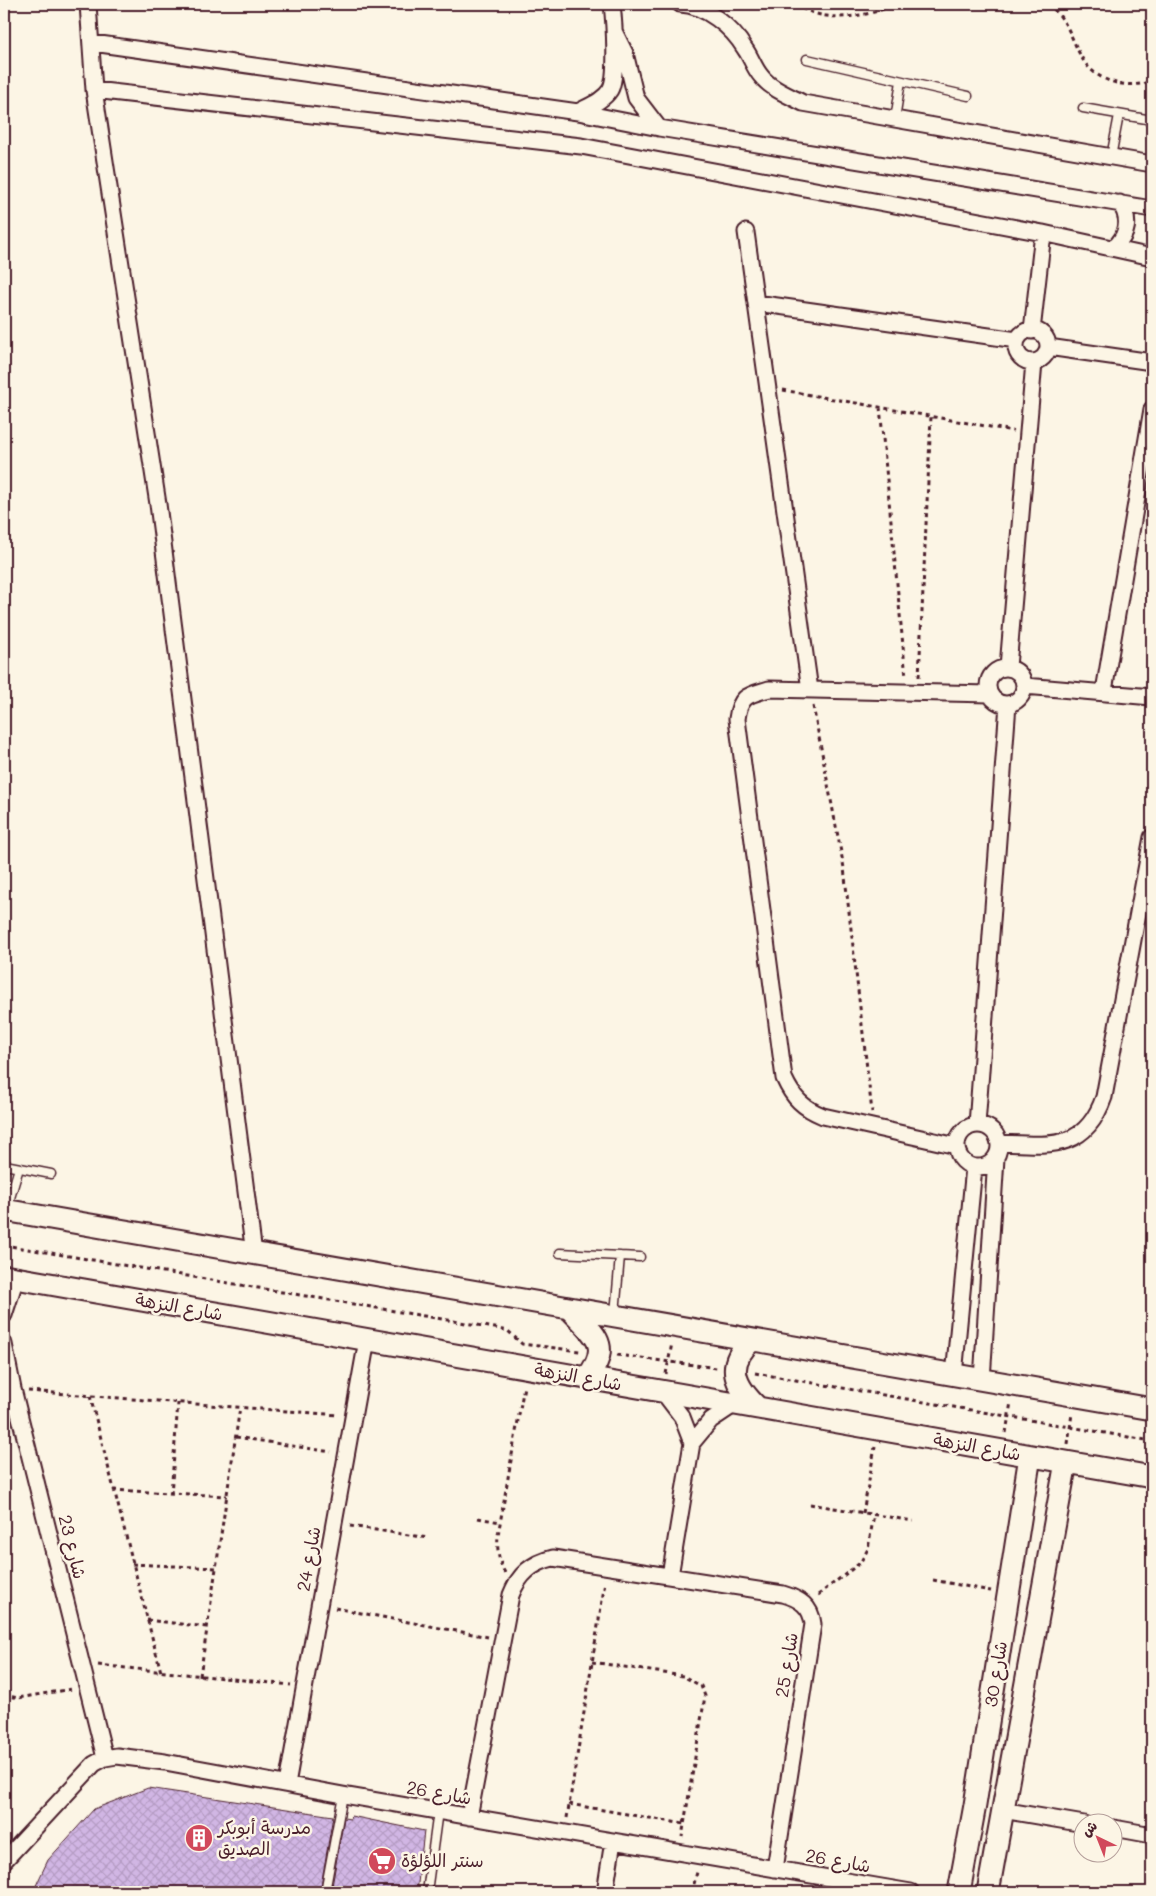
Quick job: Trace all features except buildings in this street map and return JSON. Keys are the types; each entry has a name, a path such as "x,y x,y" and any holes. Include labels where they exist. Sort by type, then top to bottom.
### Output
{"main road":[{"path":"5,1210 1152,1409"},
{"name":"شارع النزهة","path":"8,1279 1152,1477"},
{"path":"570,1309 598,1341 599,1360 587,1378"},
{"path":"752,1340 743,1348 737,1358 735,1370 741,1392 758,1408"},
{"name":"شارع 30","path":"959,1892 1030,1456"},
{"name":"شارع 30","path":"988,1892 1066,1462"},
{"path":"1022,1514 1039,1513 1056,1520"}],"street":[{"path":"88,4 93,43 94,90 158,504 254,1254"},
{"path":"578,112 603,99 610,90 614,80 615,33 612,4"},
{"path":"680,4 697,7 723,24 745,48 761,77 780,92 813,106 895,118 1152,164"},
{"path":"615,33 625,53 636,98 659,128"},
{"path":"93,43 578,112 659,128 1152,209"},
{"path":"94,90 580,146 1043,233 1152,257"},
{"path":"1114,248 1125,236 1127,227 1125,210 1120,204"},
{"path":"746,232 810,690"},
{"path":"1032,330 1043,233"},
{"path":"756,303 1017,340"},
{"path":"1032,330 1042,334 1048,347 1044,357 1034,362 1023,360 1019,356 1016,346 1017,340 1023,333 1032,330"},
{"path":"1048,347 1152,362"},
{"path":"1008,667 1034,362"},
{"path":"1104,692 1152,409"},
{"path":"1008,667 1020,673 1025,686 1020,698 1008,704 997,702 990,694 988,688 991,675 1008,667"},
{"path":"1025,686 1152,696"},
{"path":"957,1146 823,1116 808,1110 791,1093 784,1078 737,719 738,709 749,694 770,689 990,694"},
{"path":"976,1125 1008,704"},
{"path":"999,1143 1052,1146 1070,1140 1086,1130 1098,1114 1104,1097 1152,837"},
{"path":"982,1380 996,1158 999,1143 992,1129 976,1125 963,1132 957,1146 962,1160 974,1167 983,1167 996,1158"},
{"path":"954,1375 974,1167"},
{"path":"4,1314 8,1279"},
{"name":"شارع 24","path":"287,1784 367,1340"},
{"name":"شارع 23","path":"4,1344 13,1390 105,1758"},
{"path":"663,1392 687,1425 692,1443 670,1576"},
{"path":"692,1443 711,1420 735,1404"},
{"path":"469,1817 502,1639 515,1584 531,1567 553,1558 783,1594 805,1604"},
{"name":"شارع 25","path":"775,1869 813,1624 805,1604"},
{"name":"شارع 26","path":"105,1758 117,1756 166,1762 343,1795 910,1892"},
{"path":"4,1861 94,1764 105,1758"},
{"path":"1002,1810 1074,1822"},
{"path":"1124,1830 1152,1835"},
{"path":"605,1892 613,1841"}],"lane":[{"path":"808,59 968,96"},
{"path":"895,118 901,81"},
{"path":"1083,108 1152,120"},
{"path":"1111,157 1119,115"},
{"path":"5,1166 51,1174"},
{"path":"5,1210 19,1168"},
{"path":"560,1253 640,1257"},
{"path":"614,1316 620,1256"},
{"path":"325,1892 343,1795"},
{"path":"426,1892 438,1811"}],"path":[{"path":"795,4 809,13 842,17 872,14 898,4"},
{"path":"1048,4 1064,20 1085,63 1097,74 1111,82 1126,85 1152,81"},
{"path":"768,387 1028,434"},
{"path":"880,407 912,692"},
{"path":"912,692 931,416"},
{"path":"810,690 844,868 874,1128"},
{"path":"663,1392 674,1327"},
{"path":"515,1584 499,1562 497,1548 527,1368"},
{"path":"1003,1451 1014,1385"},
{"path":"13,1390 354,1416"},
{"path":"1066,1462 1074,1395"},
{"path":"90,1396 161,1672"},
{"path":"171,1494 178,1403"},
{"path":"200,1676 240,1407"},
{"path":"863,1512 878,1430"},
{"path":"236,1437 346,1455"},
{"path":"113,1490 227,1496"},
{"path":"810,1504 913,1521"},
{"path":"805,1604 860,1563 868,1549 874,1514"},
{"path":"478,1518 500,1522"},
{"path":"334,1524 428,1538"},
{"path":"132,1564 216,1568"},
{"path":"564,1833 607,1567"},
{"path":"933,1580 1009,1594"},
{"path":"319,1605 502,1639"},
{"path":"147,1620 207,1627"},
{"path":"592,1662 683,1676 701,1686 705,1696 679,1852"},
{"path":"82,1663 305,1686"},
{"path":"4,1695 18,1698 88,1686"},
{"path":"569,1804 684,1824"},
{"path":"692,1892 700,1856"}],"place":[{"name":"مدرسة أبوبكر الصديق","path":"199,1838"},
{"name":"سنتر اللؤلؤة","path":"382,1861"}]}
